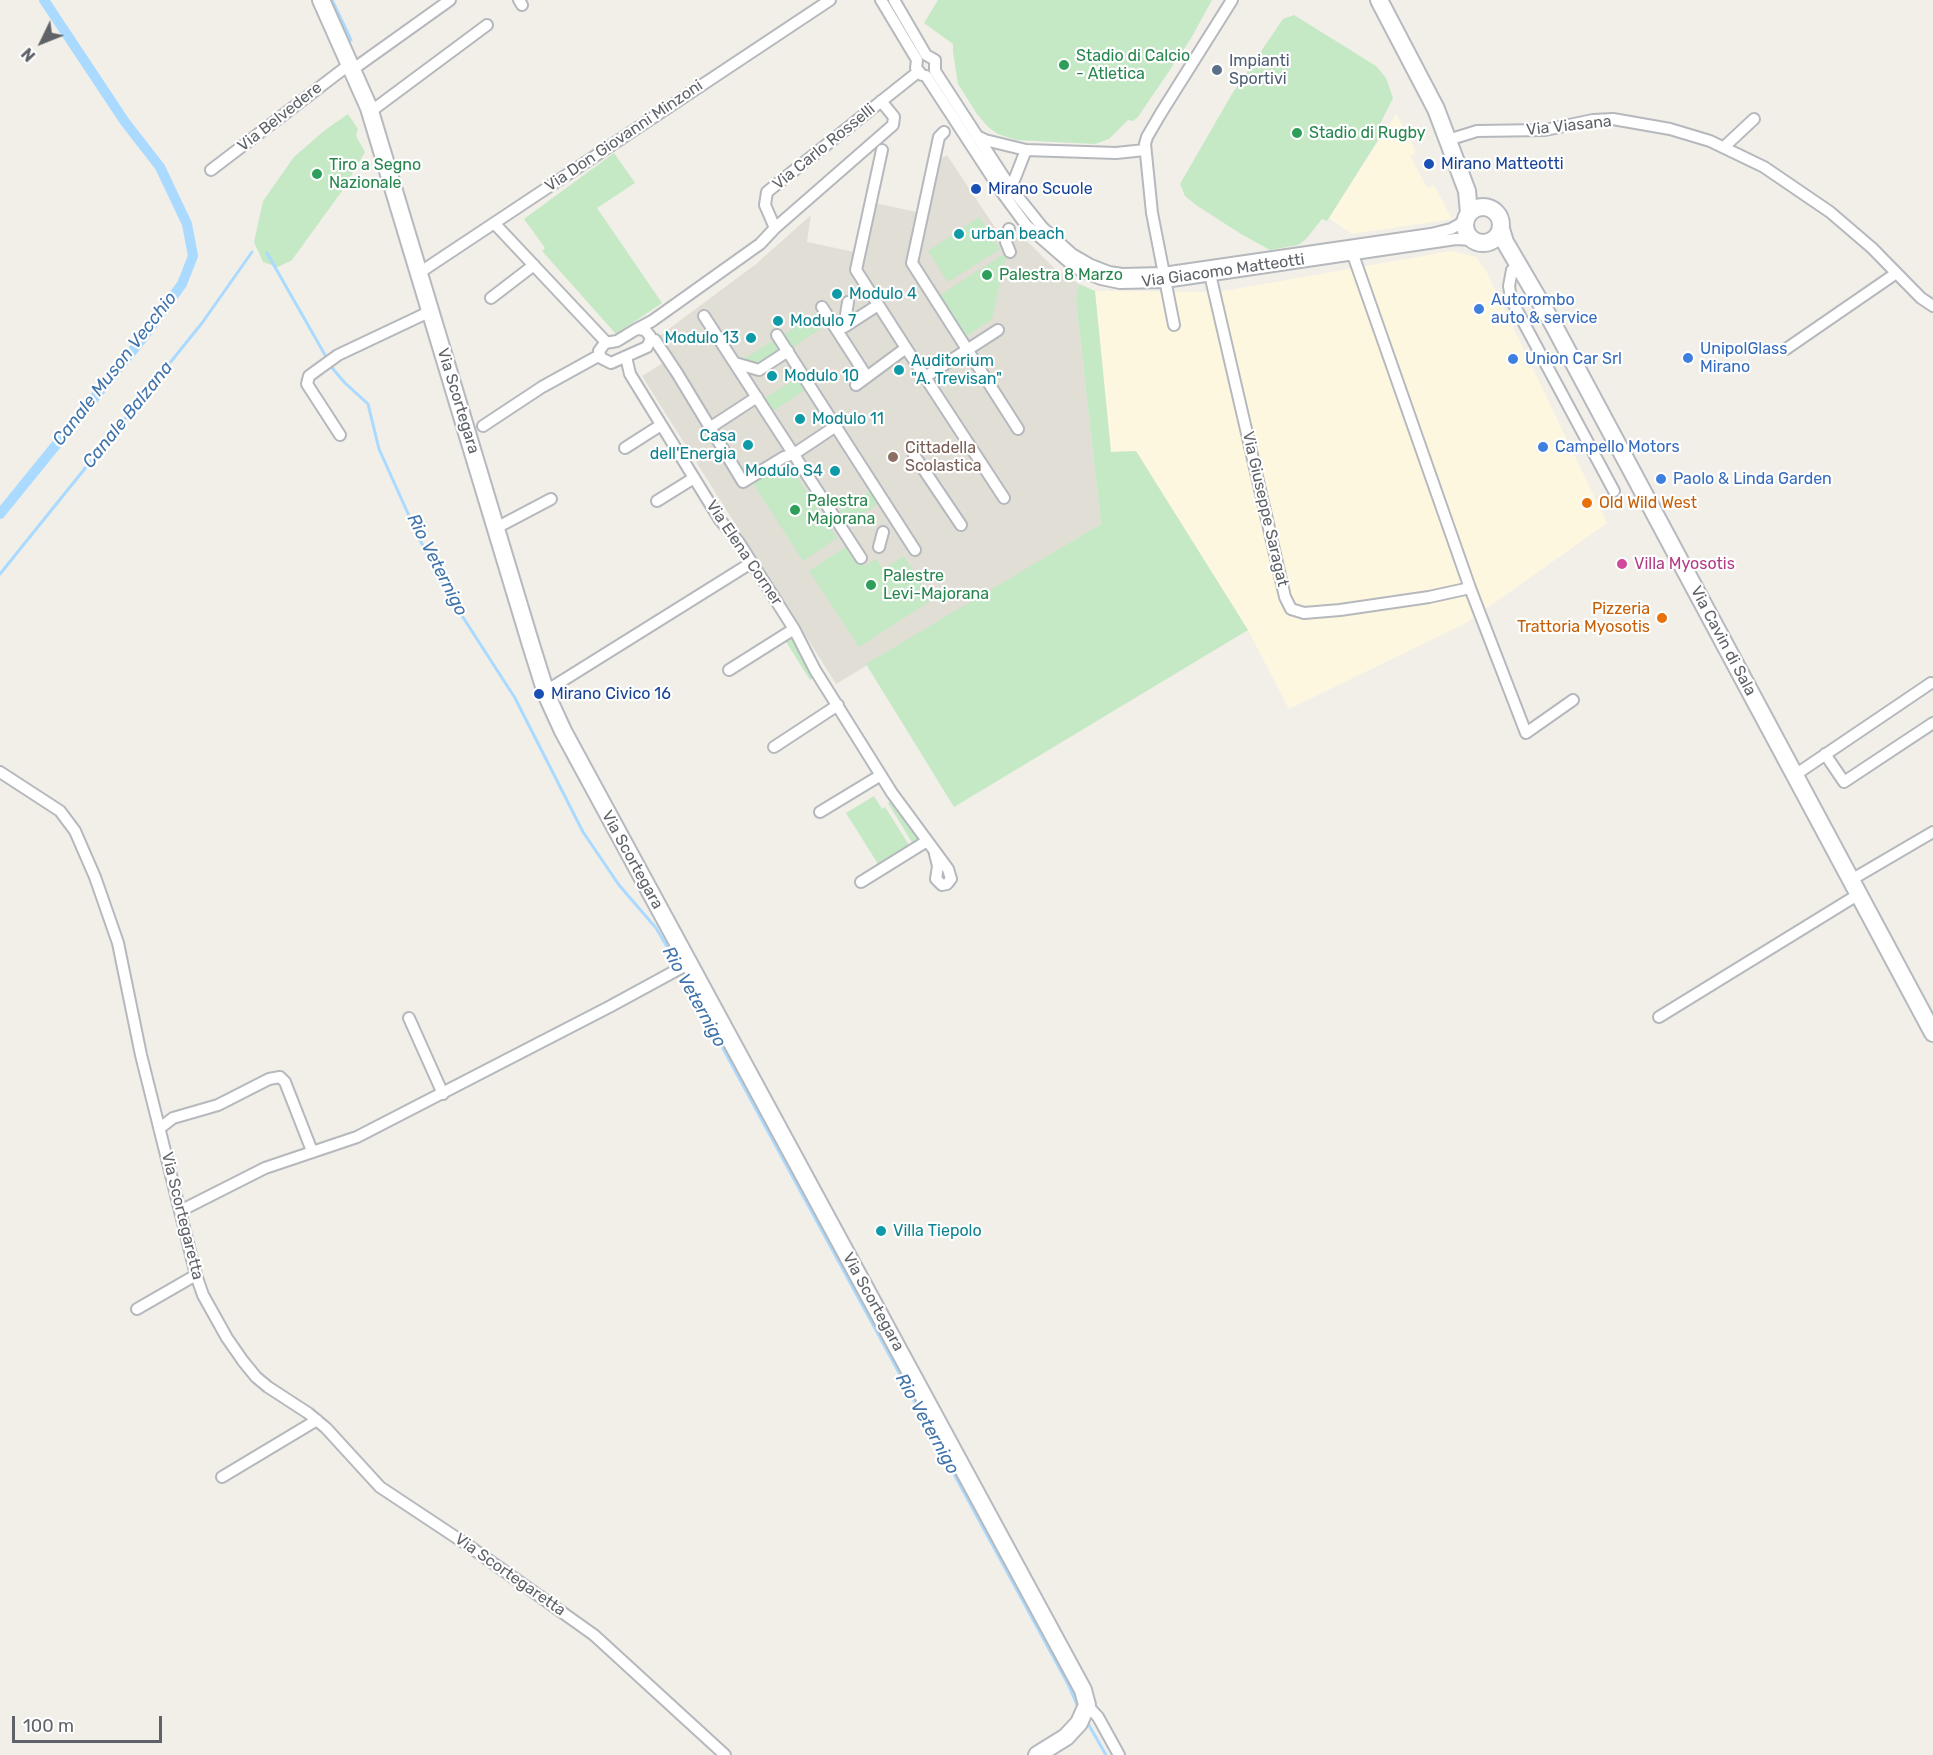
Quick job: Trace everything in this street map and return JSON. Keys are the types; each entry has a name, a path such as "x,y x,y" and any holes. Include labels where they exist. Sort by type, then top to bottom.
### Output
{"street":[{"path":"321,0 351,66"},
{"name":"Via Belvedere","path":"211,170 351,66 359,65 450,0"},
{"name":"Via Don Giovanni Minzoni","path":"419,273 830,0"},
{"name":"Via Giacomo Matteotti","path":"881,0 922,57 935,60 926,73"},
{"name":"Via Giacomo Matteotti","path":"894,0 922,57"},
{"path":"1174,325 1152,213 1145,150 1147,137 1232,0"},
{"path":"1379,0 1480,196 1488,207 1498,213 1501,218 1501,229 1495,239 1479,242 1466,231 1467,191 1450,139"},
{"path":"370,112 486,25"},
{"name":"Via Giacomo Matteotti","path":"922,57 916,68 926,73 977,136 1011,188 1043,228 1080,260 1108,272 1164,278"},
{"name":"Via Scortegara","path":"351,66 370,112 546,691 563,731 1076,1675 1086,1698 1084,1713 1098,1717 1119,1755"},
{"name":"Via Giacomo Matteotti","path":"926,73 1001,191 1026,225 1055,252 1081,271 1101,279 1120,283 1351,250 1456,239 1479,242"},
{"name":"Via Carlo Rosselli","path":"775,228 765,205 767,192 882,101 926,73"},
{"path":"652,321 650,338 644,350 614,362 604,361 600,355 600,348 606,342 617,341 652,321 760,244 775,228 893,125 894,117 882,101"},
{"name":"Via Viasana","path":"1450,139 1477,131 1545,130 1593,120 1613,119 1670,129 1724,147 1764,167 1830,212 1872,248 1921,298 1933,306"},
{"path":"1724,147 1754,119"},
{"path":"944,132 939,137 912,263 1018,429"},
{"path":"977,136 1026,150 1116,153 1145,150"},
{"path":"882,150 856,270 1004,498"},
{"path":"1011,188 1026,150"},
{"path":"1467,217 1478,207 1488,207"},
{"name":"Via Giacomo Matteotti","path":"1351,250 1437,233 1451,229 1467,217"},
{"path":"494,223 606,342"},
{"path":"1009,229 1006,242 1011,252"},
{"name":"Via Cavin di Sala","path":"1501,229 1511,254 1553,324 1932,1029"},
{"name":"Via Cavin di Sala","path":"1479,242 1512,270 1553,324"},
{"path":"1351,250 1470,588 1526,733 1573,700"},
{"path":"491,298 534,265"},
{"path":"1512,270 1509,286 1511,299 1614,491"},
{"name":"Via Giuseppe Saragat","path":"1209,271 1285,597 1291,609 1304,613 1340,610 1429,597 1470,588"},
{"path":"1786,349 1895,274"},
{"path":"848,302 844,327 878,305"},
{"path":"822,308 867,377"},
{"path":"340,435 307,384 309,376 334,358 430,311"},
{"path":"704,315 861,558"},
{"path":"638,329 645,330 650,338 655,340 744,482 784,457 794,454 836,426"},
{"path":"925,377 998,330"},
{"path":"777,335 915,550"},
{"path":"856,385 906,348"},
{"path":"735,363 759,369 788,351"},
{"path":"483,426 542,387 600,355"},
{"name":"Via Elena Corner","path":"626,357 630,374 720,520 738,541 794,628 815,670 881,775 935,854"},
{"name":"Via Elena Corner","path":"614,362 630,374"},
{"path":"711,427 757,398"},
{"path":"625,448 661,425"},
{"path":"914,454 961,525"},
{"path":"657,501 694,478"},
{"path":"496,528 551,499"},
{"path":"879,547 884,532"},
{"path":"546,691 751,563"},
{"path":"729,670 794,628"},
{"path":"1795,775 1931,683"},
{"path":"774,747 838,705"},
{"path":"1826,754 1844,782 1933,723"},
{"name":"Via Scortegaretta","path":"0,772 60,811 81,843 111,920 141,1055 196,1275 203,1294 227,1338 256,1377 317,1420 380,1487 594,1635 725,1755"},
{"path":"820,812 881,775"},
{"path":"1659,1017 1855,887 1933,832"},
{"path":"861,882 927,842"},
{"path":"180,1211 265,1168 357,1137 621,1001 688,963"},
{"path":"409,1018 443,1094"},
{"path":"160,1128 173,1118 218,1105 269,1079 280,1077 285,1082 312,1151"},
{"path":"137,1309 196,1275"},
{"path":"222,1477 317,1420"},
{"path":"1037,1755 1066,1737 1084,1713"}],"shaded area":[{"path":"1396,114 1416,152 1410,156 1427,188 1434,185 1452,219 1352,234 1329,218"},
{"name":"Cittadella Scolastica","path":"947,155 996,229 1028,242 1055,269 1079,284 1076,301 1101,524 836,684 642,376 671,358 658,337 756,264 811,215 807,242 864,254 875,203 926,214 937,161"},
{"path":"1451,251 1476,257 1487,273 1607,523 1466,623 1289,709 1248,630 1111,452 1095,291 1218,292"}],"green space":[{"name":"Stadio di Calcio - Atletica","path":"938,0 1212,0 1190,40 1138,117 1133,121 1128,120 1109,139 1095,144 1016,140 998,134 988,127 958,84 953,44 924,23"},
{"name":"Stadio di Rugby","path":"1294,15 1376,66 1386,78 1393,98 1378,128 1383,132 1327,221 1322,219 1306,239 1298,245 1270,250 1196,205 1185,196 1180,184 1232,94 1283,19"},
{"name":"Tiro a Segno Nazionale","path":"348,114 358,129 356,136 365,152 342,191 292,260 278,267 263,262 254,242 263,201 294,157 325,130"},
{"path":"614,153 635,183 597,208 662,303 616,334 542,251 545,248 524,219"},
{"path":"979,217 1000,249 948,282 928,251"},
{"name":"Palestra 8 Marzo","path":"1007,252 992,319 964,338 937,297"},
{"path":"1079,284 1095,291 1111,452 1136,451 1248,630 954,807 866,664 1101,524 1076,301"},
{"path":"819,311 828,324 790,349 782,336"},
{"path":"777,338 785,350 759,367 739,362"},
{"path":"800,376 808,388 770,413 762,400"},
{"name":"Palestra Majorana","path":"786,460 837,538 803,561 752,482"},
{"path":"873,489 881,502 844,526 836,513"},
{"name":"Palestre Levi-Majorana","path":"850,544 864,566 876,559 883,569 904,556 932,600 859,647 809,571"},
{"path":"790,637 794,639 803,655 813,678 810,680 785,640"},
{"path":"874,796 882,809 885,807 909,845 878,864 846,813"},
{"path":"891,801 918,836 918,840 913,844 888,803"}],"waterway":[{"name":"Canale Muson Vecchio","path":"0,514 142,339 182,284 193,256 187,224 160,167 125,122 44,0"},
{"path":"332,0 351,40"},
{"name":"Canale Balzana","path":"0,574 202,323 252,252"},
{"name":"Rio Veternigo","path":"267,253 333,369 368,404 379,449 419,538 446,591 515,698 583,832 619,885 656,928 678,965"},
{"name":"Rio Veternigo","path":"681,971 1068,1684 1078,1707"},
{"name":"Rio Veternigo","path":"1086,1720 1106,1755"}],"place":[{"name":"Stadio di Calcio - Atletica","path":"1064,65"},
{"name":"Impianti Sportivi","path":"1217,70"},
{"name":"Stadio di Rugby","path":"1297,133"},
{"name":"Mirano Matteotti","path":"1429,164"},
{"name":"Tiro a Segno Nazionale","path":"317,174"},
{"name":"Mirano Scuole","path":"976,189"},
{"name":"urban beach","path":"959,234"},
{"name":"Palestra 8 Marzo","path":"987,275"},
{"name":"Modulo 4","path":"837,294"},
{"name":"Autorombo auto & service","path":"1479,309"},
{"name":"Modulo 7","path":"778,321"},
{"name":"Modulo 13","path":"751,338"},
{"name":"UnipolGlass Mirano","path":"1688,358"},
{"name":"Union Car Srl","path":"1513,359"},
{"name":"Auditorium \"A. Trevisan\"","path":"899,370"},
{"name":"Modulo 10","path":"772,376"},
{"name":"Modulo 11","path":"800,419"},
{"name":"Casa dell'Energia","path":"748,445"},
{"name":"Campello Motors","path":"1543,447"},
{"name":"Cittadella Scolastica","path":"893,457"},
{"name":"Modulo S4","path":"835,471"},
{"name":"Paolo & Linda Garden","path":"1661,479"},
{"name":"Old Wild West","path":"1587,503"},
{"name":"Palestra Majorana","path":"795,510"},
{"name":"Villa Myosotis","path":"1622,564"},
{"name":"Palestre Levi-Majorana","path":"871,585"},
{"name":"Pizzeria Trattoria Myosotis","path":"1662,618"},
{"name":"Mirano Civico 16","path":"539,694"},
{"name":"Villa Tiepolo","path":"881,1231"}]}
